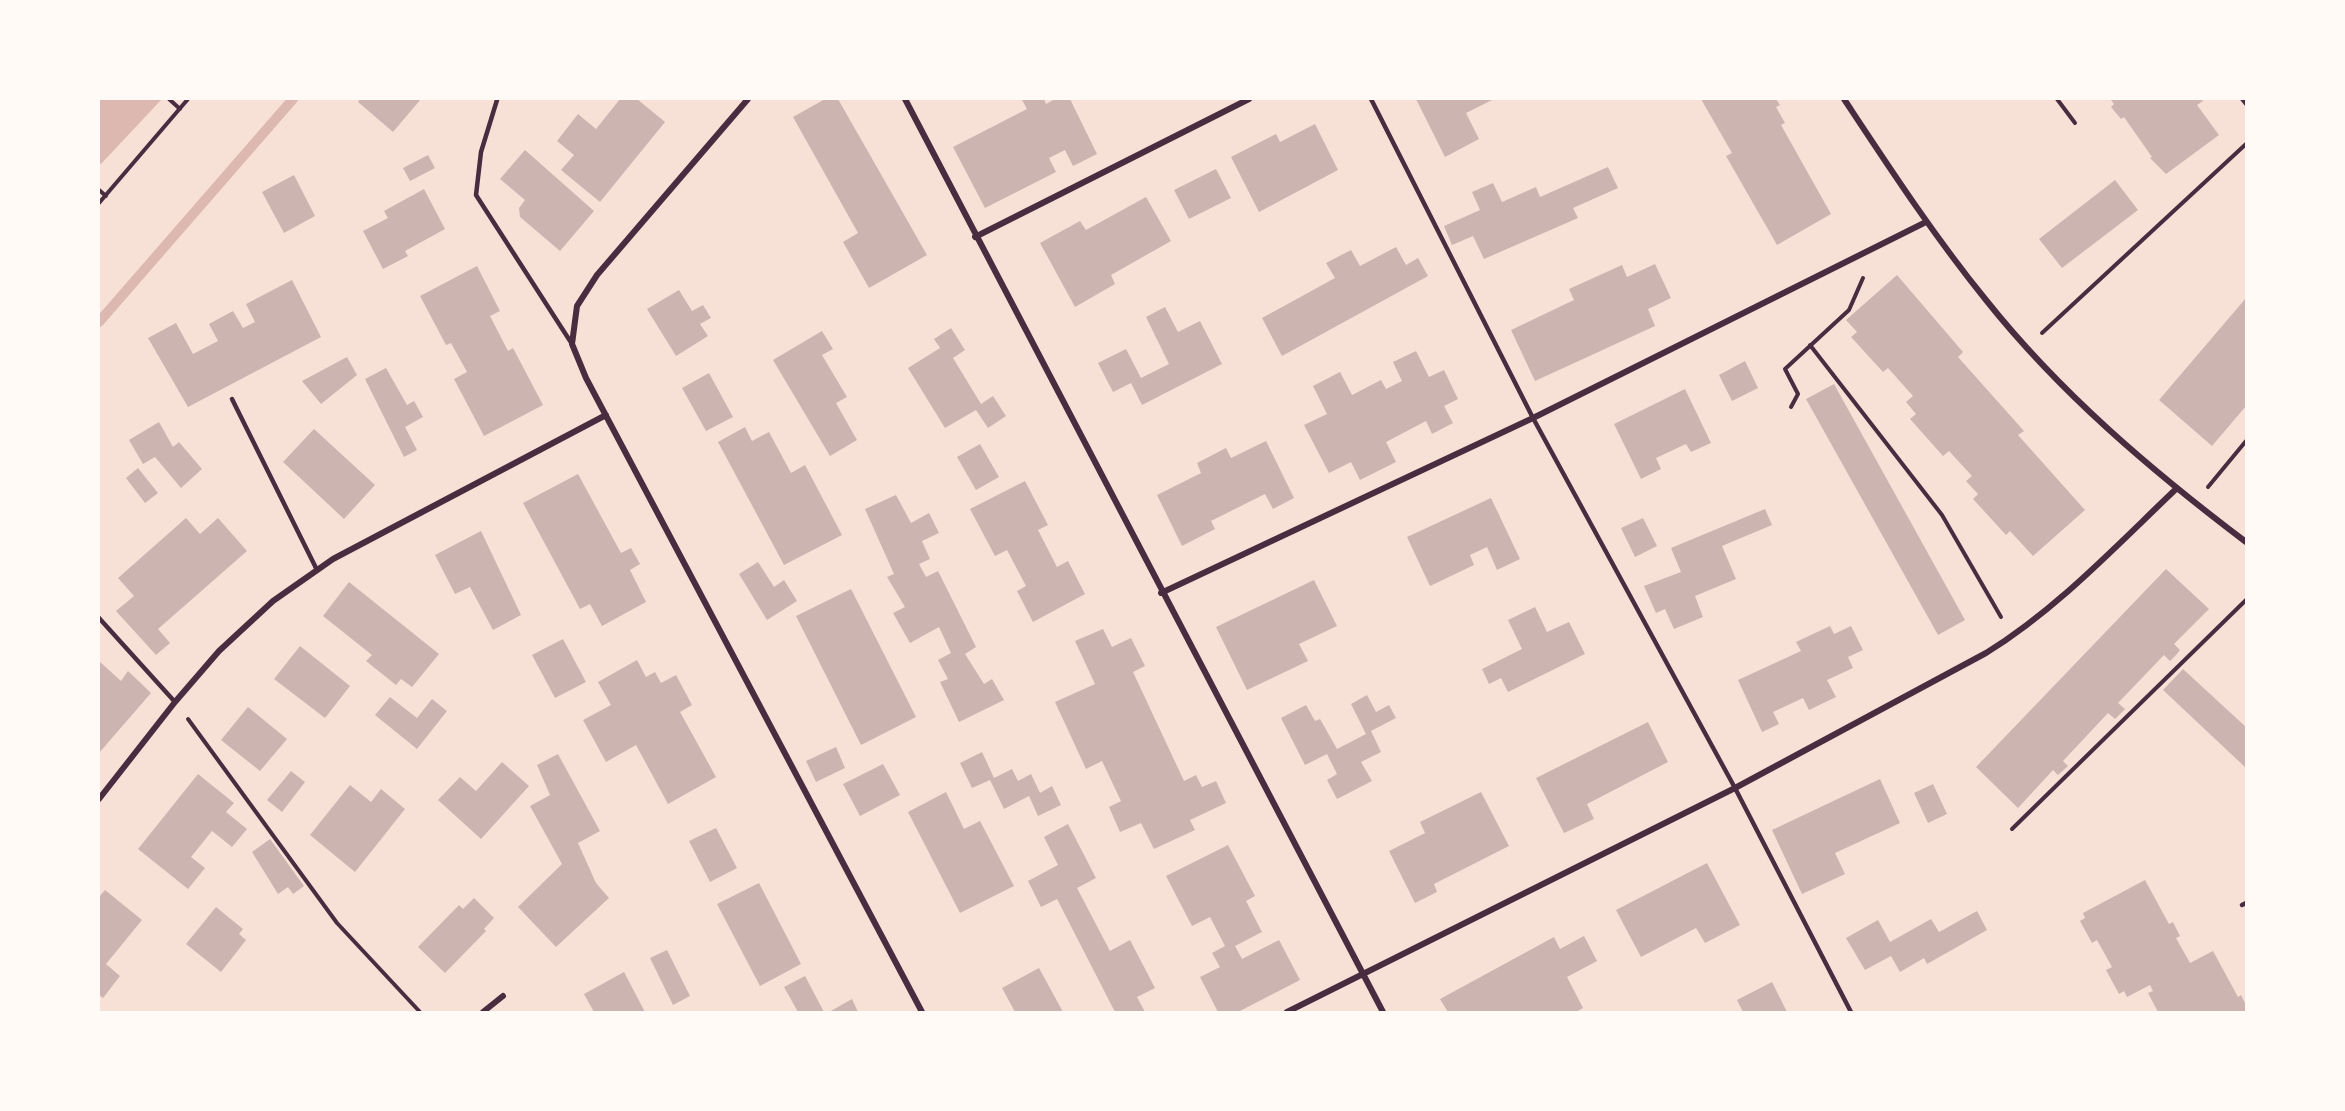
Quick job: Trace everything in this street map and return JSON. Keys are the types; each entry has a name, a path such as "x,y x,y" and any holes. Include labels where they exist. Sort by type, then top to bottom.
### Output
{"street":[{"path":"905,99 1161,593 1383,1012"},
{"path":"975,237 1250,99"},
{"path":"1844,99 1926,222 1986,301 2026,347 2097,419 2176,489 2246,542"},
{"path":"745,100 597,275 577,306 572,344 586,378 922,1012"},
{"path":"1161,593 1533,418 1926,222"},
{"path":"99,799 175,702 219,651 273,601 333,559 606,415"},
{"path":"1287,1012 1735,788 2012,636 2068,592 2176,489"},
{"path":"483,1012 503,996"}],"lane":[{"path":"1371,99 1533,418 1735,788 1851,1012"},
{"path":"497,100 481,152 476,195 572,344"},
{"path":"232,399 317,570"},
{"path":"99,618 175,702"}],"path":[{"path":"169,99 180,109"},
{"path":"99,203 188,99"},
{"path":"2057,99 2075,123"},
{"path":"2242,99 2246,104"},
{"path":"2026,347 2246,144"},
{"path":"99,190 106,196"},
{"path":"1791,408 1798,394 1785,369 1849,310 1868,267 1861,254"},
{"path":"1810,345 1942,515 2012,636"},
{"path":"2195,503 2246,441"},
{"path":"2012,829 2246,600"},
{"path":"175,702 337,923 420,1012"}],"shaded area":[{"path":"99,99 162,99 101,164 99,163"}],"building":[{"path":"360,99 421,99 393,132 358,102"},
{"path":"620,99 637,99 665,122 600,202 561,170 574,155 557,141 578,114 596,129"},
{"path":"825,99 838,99 927,255 869,288 843,242 858,233 793,117"},
{"path":"1044,99 1046,104 1055,99 1070,99 1097,154 1073,166 1065,150 1049,158 1056,172 985,208 953,147 1027,109 1022,100"},
{"path":"1416,99 1494,99 1466,113 1479,139 1445,157"},
{"path":"1701,99 1776,99 1780,105 1776,107 1785,123 1781,125 1831,214 1777,245 1726,156 1732,153"},
{"path":"2202,99 2203,101 2197,105 2219,135 2166,174 2150,158 2152,157 2124,117 2121,119 2111,107 2114,104 2111,100"},
{"path":"1315,124 1338,170 1259,212 1231,157 1276,134 1280,142"},
{"path":"525,150 594,211 560,251 520,217 519,208 525,200 500,179"},
{"path":"428,155 435,168 410,181 403,168"},
{"path":"1608,167 1618,188 1573,208 1578,218 1484,259 1473,236 1452,245 1444,226 1480,210 1472,192 1493,183 1502,202 1536,187 1540,197"},
{"path":"1216,169 1231,198 1189,219 1174,190"},
{"path":"294,175 315,216 284,233 262,192"},
{"path":"2115,180 2138,210 2062,268 2039,239"},
{"path":"424,189 445,229 405,251 408,256 383,269 363,231 388,218 384,211"},
{"path":"1146,197 1171,241 1111,275 1115,284 1075,307 1040,243 1080,221 1086,230"},
{"path":"1396,247 1406,265 1418,258 1428,276 1282,356 1262,318 1335,278 1326,263 1351,250 1360,266"},
{"path":"1655,264 1671,298 1648,309 1655,326 1535,381 1511,330 1574,300 1569,289 1622,265 1627,277"},
{"path":"477,266 500,311 490,316 508,351 513,348 543,405 484,436 454,379 467,372 451,343 446,345 420,296"},
{"path":"1897,275 1963,352 1958,357 2024,431 2018,435 2085,510 2033,556 2010,531 2006,535 1973,499 1978,494 1966,481 1972,476 1949,451 1943,456 1910,419 1916,414 1906,402 1913,396 1888,368 1883,372 1851,337 1857,332 1846,320"},
{"path":"292,280 321,337 188,407 148,338 176,323 193,354 218,341 209,324 233,311 243,328 255,322 246,304"},
{"path":"679,290 692,311 703,305 711,318 700,324 708,336 676,356 647,309"},
{"path":"2246,298 2246,406 2212,446 2159,400"},
{"path":"1165,307 1178,332 1200,321 1222,364 1142,405 1131,383 1113,392 1098,363 1126,349 1141,378 1169,364 1146,317"},
{"path":"951,328 965,350 953,358 981,404 993,396 1006,416 988,428 976,410 945,428 908,368 940,348 934,339"},
{"path":"822,331 833,349 822,355 847,397 836,403 857,440 830,456 773,360"},
{"path":"1416,351 1429,377 1444,370 1458,399 1444,406 1453,423 1432,434 1426,421 1386,442 1396,462 1360,480 1351,462 1329,473 1304,425 1327,414 1313,386 1340,372 1352,395 1381,380 1386,389 1402,381 1393,362"},
{"path":"347,357 357,375 321,404 302,381"},
{"path":"1745,361 1758,388 1732,401 1719,375"},
{"path":"386,368 407,405 414,401 423,417 405,427 417,450 404,457 365,379"},
{"path":"709,373 733,417 706,431 682,388"},
{"path":"1834,384 1965,620 1938,635 1806,399"},
{"path":"1685,389 1711,443 1691,452 1686,444 1656,458 1661,469 1641,479 1614,424"},
{"path":"159,422 173,447 179,442 202,469 181,488 155,457 143,464 129,440"},
{"path":"745,427 752,441 769,432 791,473 805,465 842,535 784,565 718,442"},
{"path":"314,429 375,485 344,519 283,462"},
{"path":"1266,441 1294,498 1273,509 1265,494 1211,521 1215,529 1182,546 1157,495 1201,473 1197,463 1226,448 1231,458"},
{"path":"980,444 999,477 976,490 957,457"},
{"path":"138,468 158,493 145,503 126,478"},
{"path":"578,474 621,553 631,548 640,564 630,570 646,602 602,626 590,604 580,609 523,503"},
{"path":"1025,481 1048,525 1038,530 1057,567 1068,561 1085,594 1033,622 1017,591 1026,586 1007,550 995,556 970,509"},
{"path":"896,495 911,523 929,513 939,533 922,541 930,559 919,564 926,577 938,571 976,647 965,654 984,684 992,679 1004,700 959,722 940,682 948,679 938,660 951,653 939,627 910,643 893,613 905,607 887,577 894,574 865,509"},
{"path":"1491,498 1520,559 1497,570 1487,547 1470,555 1474,565 1430,586 1407,537"},
{"path":"1765,509 1772,525 1722,546 1736,579 1695,596 1703,617 1674,629 1665,609 1656,613 1644,586 1681,572 1671,548"},
{"path":"186,518 200,534 218,518 247,551 158,629 170,643 156,655 116,611 134,596 118,578"},
{"path":"1643,518 1657,546 1635,557 1621,528"},
{"path":"481,531 521,615 493,630 470,587 455,594 435,555"},
{"path":"758,562 774,587 784,580 797,601 767,620 739,574"},
{"path":"2166,569 2209,609 2174,644 2180,650 2176,655 2170,661 2164,655 2118,703 2125,709 2115,719 2108,713 2063,761 2068,766 2058,775 2053,770 2018,808 1976,767"},
{"path":"1314,580 1337,626 1299,644 1308,661 1247,690 1216,627"},
{"path":"349,582 439,654 412,687 401,679 396,685 366,661 372,655 323,616"},
{"path":"851,589 916,717 861,745 796,616"},
{"path":"1535,607 1547,632 1569,622 1585,654 1508,692 1501,678 1489,684 1482,669 1522,649 1508,620"},
{"path":"1830,626 1834,634 1851,626 1863,650 1848,657 1853,668 1827,680 1836,697 1809,710 1803,698 1773,712 1779,724 1762,732 1738,680 1801,651 1796,642"},
{"path":"1103,629 1112,647 1131,638 1145,666 1133,672 1184,781 1196,775 1202,787 1216,781 1226,803 1190,820 1195,830 1154,849 1141,823 1120,832 1109,807 1121,801 1102,761 1086,769 1055,702 1095,684 1075,641"},
{"path":"563,639 586,682 555,698 532,655"},
{"path":"300,646 350,686 325,718 274,679"},
{"path":"637,660 646,677 655,672 661,683 676,675 692,705 680,712 716,777 668,804 636,745 606,762 583,720 611,705 598,682"},
{"path":"99,661 121,681 128,671 151,693 99,753"},
{"path":"2183,669 2246,727 2246,768 2163,690"},
{"path":"1367,695 1376,712 1389,705 1396,718 1371,731 1381,752 1361,762 1372,781 1337,799 1327,780 1337,774 1327,754 1305,765 1281,718 1306,705 1315,721 1320,719 1337,749 1366,734 1351,704"},
{"path":"390,697 417,718 432,699 447,711 417,749 375,715"},
{"path":"248,707 287,739 260,771 221,740"},
{"path":"1648,722 1668,762 1587,804 1594,819 1564,833 1536,778"},
{"path":"836,747 845,768 816,782 806,761"},
{"path":"982,752 994,778 1012,769 1018,781 1031,774 1040,793 1052,786 1061,805 1038,816 1029,796 1004,809 990,780 972,788 960,763"},
{"path":"558,754 600,831 578,843 596,883 609,898 556,947 518,907 562,864 530,806 550,795 537,765"},
{"path":"502,762 529,786 481,839 438,800 460,777 476,791"},
{"path":"883,764 900,795 860,816 843,784"},
{"path":"291,771 305,782 282,812 267,800"},
{"path":"198,774 234,803 226,812 247,829 232,847 212,831 191,857 205,868 188,889 138,849"},
{"path":"1880,779 1900,823 1835,853 1845,874 1802,894 1772,830"},
{"path":"1933,784 1947,814 1928,823 1914,793"},
{"path":"350,785 371,802 381,789 405,809 355,872 310,835"},
{"path":"946,792 964,829 980,821 1014,886 960,913 908,812"},
{"path":"1481,792 1509,846 1434,884 1437,892 1415,903 1389,851 1425,833 1420,822"},
{"path":"1068,824 1096,878 1077,888 1110,951 1130,940 1155,988 1137,997 1145,1012 1115,1012 1057,899 1041,907 1028,881 1058,865 1044,837"},
{"path":"716,828 737,868 710,882 689,841"},
{"path":"270,839 304,886 293,894 288,887 278,894 252,852"},
{"path":"1228,845 1255,896 1246,901 1262,932 1235,946 1242,959 1279,940 1300,980 1238,1012 1218,1012 1200,977 1220,967 1212,953 1225,946 1210,917 1192,926 1166,876"},
{"path":"1707,863 1740,925 1705,943 1696,928 1641,957 1616,910"},
{"path":"2145,880 2169,924 2173,922 2180,936 2176,938 2190,963 2213,951 2238,997 2241,995 2246,1005 2246,1012 2158,1012 2148,993 2153,991 2150,985 2127,997 2124,991 2119,994 2106,970 2112,967 2097,940 2092,943 2080,921 2085,918 2083,913"},
{"path":"759,883 801,964 760,986 717,904"},
{"path":"105,890 142,920 106,964 120,976 103,998 99,995 99,897"},
{"path":"474,898 494,918 484,929 486,931 445,973 418,947 459,905 463,909"},
{"path":"216,907 243,929 239,934 246,940 221,972 186,944"},
{"path":"1977,911 1987,930 1927,964 1924,958 1900,972 1891,956 1865,970 1846,938 1878,920 1890,942 1931,919 1939,932"},
{"path":"1584,936 1597,961 1567,977 1583,1008 1576,1012 1448,1012 1440,999 1554,937 1560,949"},
{"path":"667,950 690,996 673,1005 650,958"},
{"path":"1039,968 1063,1012 1015,1012 1002,988"},
{"path":"624,972 645,1012 594,1012 584,994"},
{"path":"805,976 824,1012 798,1012 784,987"},
{"path":"1772,982 1787,1012 1743,1012 1737,1000"},
{"path":"852,999 858,1012 829,1012"}],"waterway":[{"path":"99,322 293,99"}]}
